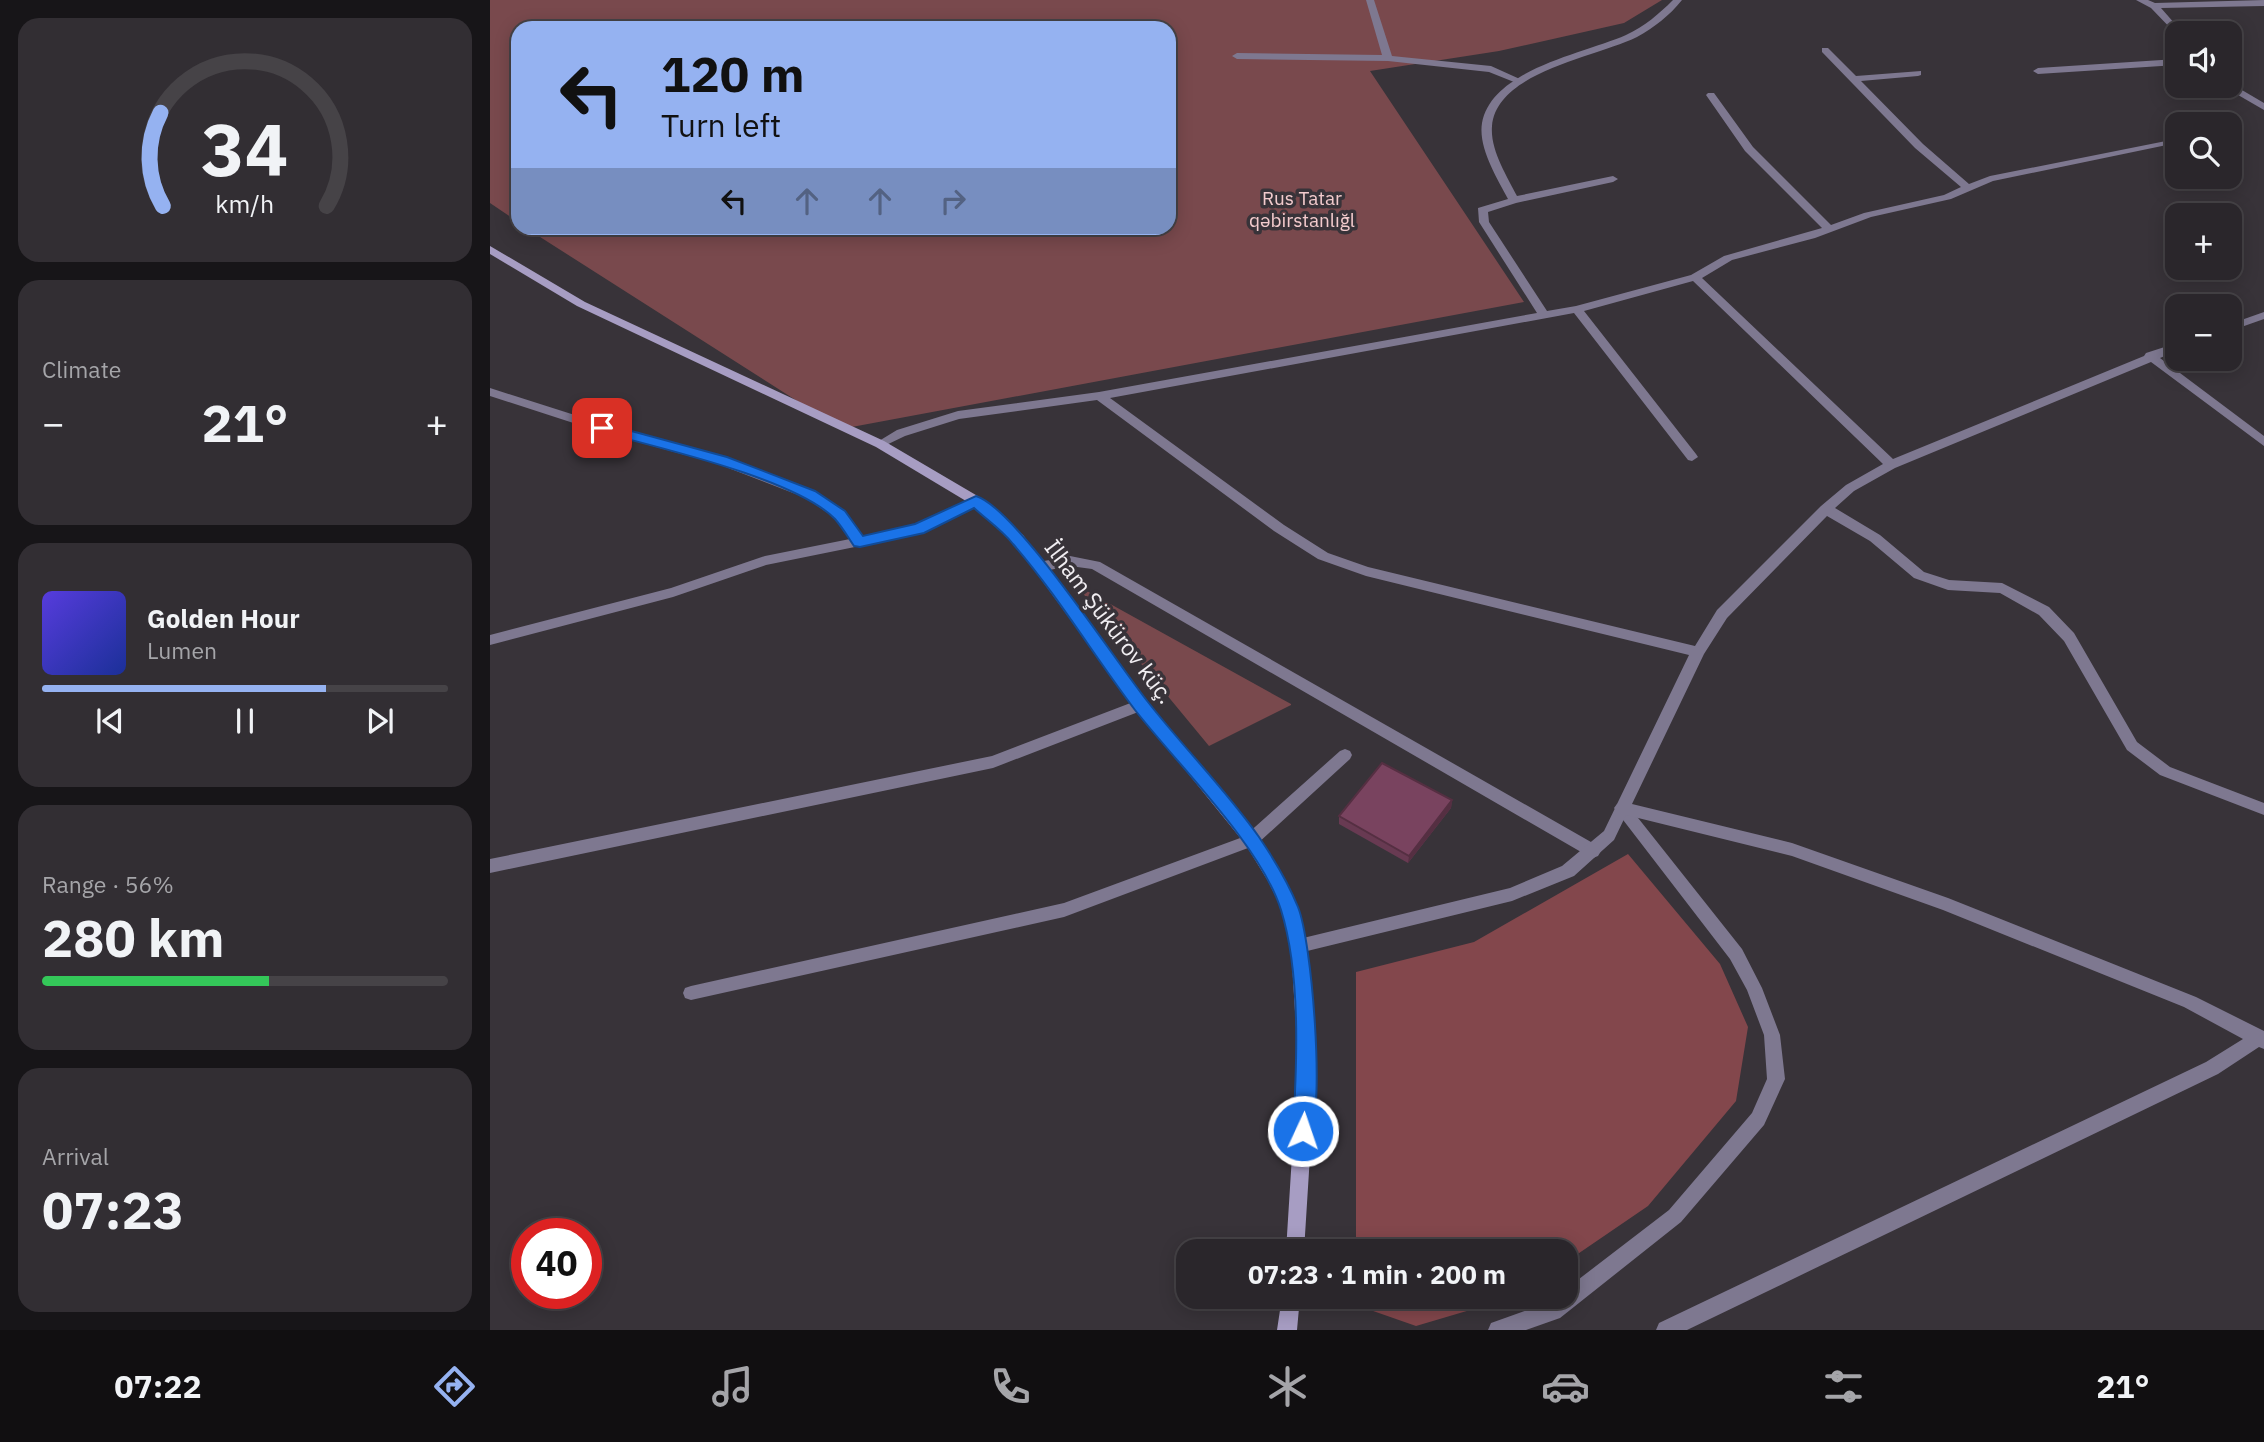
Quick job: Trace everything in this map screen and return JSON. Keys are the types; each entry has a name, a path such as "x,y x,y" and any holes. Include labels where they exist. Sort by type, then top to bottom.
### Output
{"street":[{"path":"1370,0 1388,58"},
{"path":"1514,200 1495,160 1487,125 1492,107 1517,80 1644,32 1671,11 1678,0"},
{"path":"2140,0 2154,6 2264,3"},
{"path":"2154,6 2167,21"},
{"path":"1825,50 1919,146 1969,189"},
{"path":"1237,56 1388,58 1491,69 1517,80"},
{"path":"2038,71 2165,63"},
{"path":"1854,79 1918,73"},
{"path":"2242,94 2264,107"},
{"path":"1711,95 1749,149 1828,228"},
{"path":"880,444 901,433 958,415 1099,396 1577,309 1695,277 1728,258 1969,189 1990,179 2162,143"},
{"path":"1543,314 1484,222 1482,210 1514,200 1613,179"},
{"name":"İlham Şükürov küç.","path":"490,249 581,304 880,444 976,501 1018,538 1141,705 1251,840 1274,876 1290,909 1299,946 1307,1060 1296,1239"},
{"path":"1695,277 1891,465"},
{"path":"1577,309 1692,457"},
{"path":"2242,323 2264,315"},
{"path":"1299,946 1512,894 1568,871 1609,835 1698,652 1722,614 1850,488 1891,465 2165,351"},
{"path":"2150,356 2264,442"},
{"path":"490,392 602,428 722,460 810,495 839,515 860,542"},
{"path":"1099,396 1323,556 1366,571 1698,652"},
{"path":"490,640 673,593 765,561 919,529 976,501"},
{"path":"1826,509 1875,538 1919,575 1948,585 2002,588 2044,611 2069,637 2132,746 2165,771 2264,809"},
{"path":"1039,567 1070,561 1095,565 1593,851"},
{"path":"490,866 993,762 1141,705"},
{"path":"691,993 1064,910 1251,840 1345,755"},
{"path":"1622,808 1792,850 1948,905 2190,1002 2262,1039"},
{"path":"1498,1330 1553,1311 1675,1216 1758,1119 1776,1079 1772,1035 1754,988 1736,954 1622,808"},
{"path":"1666,1330 2212,1068 2262,1039"},
{"path":"1287,1330 1290,1309"}],"green space":[{"name":"Rus Tatar qəbirstanlığl","path":"490,0 1662,0 1624,23 1499,51 1370,71 1524,302 841,429 537,235 1176,235 1176,21 511,21 511,217 490,203"},
{"path":"1076,585 1291,704 1291,705 1209,746"}],"shaded area":[{"path":"1628,854 1720,964 1748,1027 1736,1101 1648,1206 1578,1254 1578,1239 1356,1239 1356,972 1474,942"},
{"path":"1367,1309 1473,1309 1416,1326"}],"building":[{"path":"1382,763 1452,800 1409,856 1339,816"}],"route":[{"path":"602,428 722,460 810,495 839,515 860,542 919,529 976,501 1018,538 1141,705 1251,840 1274,876 1290,909 1299,946 1307,1060 1303,1131"}]}
